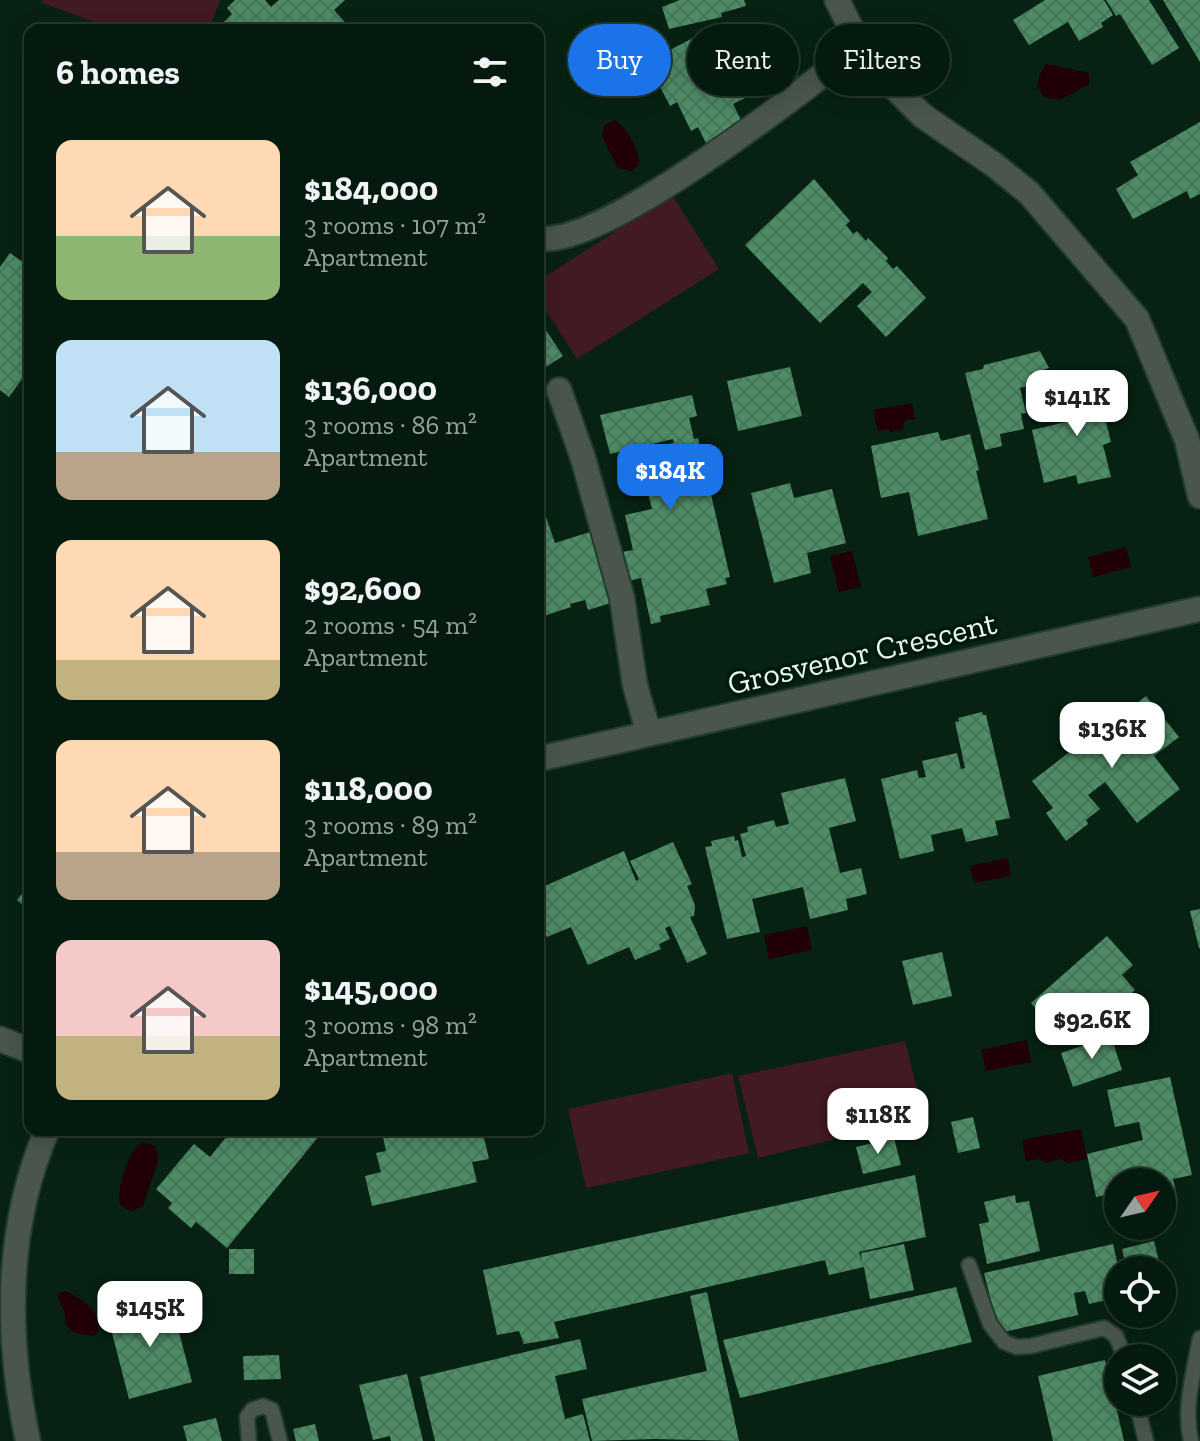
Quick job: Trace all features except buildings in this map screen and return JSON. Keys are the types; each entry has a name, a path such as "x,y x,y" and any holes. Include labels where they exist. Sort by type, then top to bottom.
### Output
{"street":[{"path":"837,0 849,24"},
{"path":"544,239 573,235 665,187 761,122 815,81"},
{"path":"903,96 923,116 1029,193 1137,319 1187,440 1200,496"},
{"path":"559,390 583,458 622,598 635,685 649,734"},
{"name":"Grosvenor Crescent","path":"544,758 1200,609"},
{"path":"0,1039 24,1049"},
{"path":"28,1441 18,1392 12,1331 14,1263 24,1204 45,1136"}],"lane":[{"path":"969,1265 990,1324 1004,1342 1017,1347 1031,1346 1104,1328 1116,1336 1119,1344"},
{"path":"1191,1441 1188,1430 1190,1396 1200,1338"},
{"path":"249,1441 247,1417 252,1410 263,1406 272,1410 280,1441"},
{"path":"1140,1416 1146,1441"}],"shaded area":[{"path":"43,0 220,0 211,24 100,24 42,3"},
{"path":"1046,64 1089,73 1089,84 1060,100 1044,97 1037,86"},
{"path":"615,120 635,146 639,165 631,171 617,167 602,136 604,126"},
{"path":"672,195 719,269 577,359 544,307 544,277"},
{"path":"912,403 915,419 906,420 904,429 878,431 873,410"},
{"path":"1126,547 1131,567 1093,577 1088,557"},
{"path":"852,551 861,587 839,592 830,556"},
{"path":"1008,858 1011,876 974,883 970,866"},
{"path":"807,926 812,950 769,959 764,935"},
{"path":"1027,1040 1031,1062 986,1071 981,1050"},
{"path":"905,1041 924,1117 758,1158 738,1076"},
{"path":"732,1073 749,1153 586,1188 568,1109"},
{"path":"1081,1129 1087,1159 1068,1163 1061,1159 1045,1163 1039,1159 1026,1161 1022,1140"},
{"path":"143,1142 155,1146 159,1158 143,1206 131,1211 120,1205 120,1190 133,1152"},
{"path":"65,1291 90,1307 97,1319 97,1334 92,1336 73,1332 65,1324 58,1294"}]}
